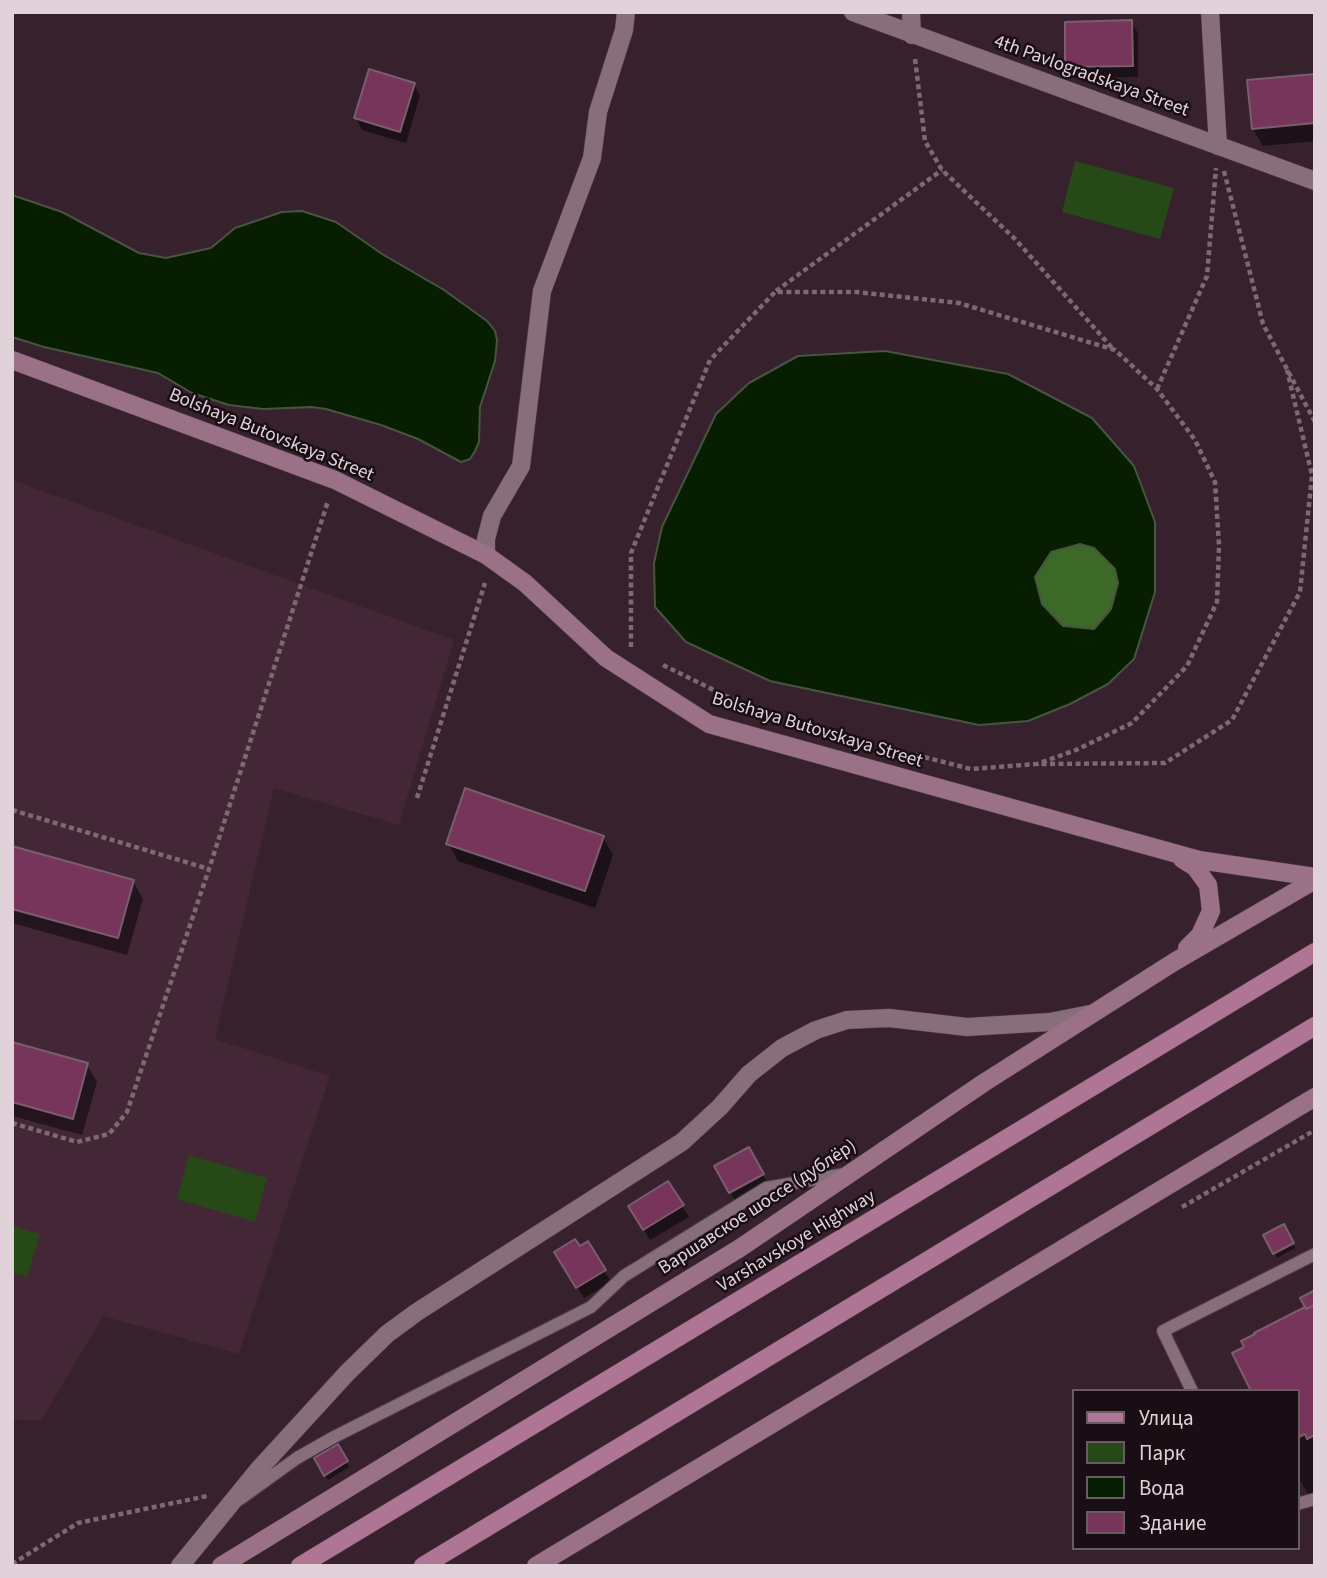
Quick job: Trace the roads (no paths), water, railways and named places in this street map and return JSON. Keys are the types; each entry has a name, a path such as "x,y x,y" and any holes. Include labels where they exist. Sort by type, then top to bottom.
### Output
{"main road":[{"name":"Bolshaya Butovskaya Street","path":"12,360 335,480 525,583 606,658 709,724 1170,852 1315,879"},
{"path":"1170,852 1195,867 1208,885 1211,911 1200,935 1174,962"},
{"name":"Варшавское шоссе (дублёр)","path":"221,1566 740,1248 985,1082 1174,962 1315,879"},
{"name":"Varshavskoye Highway","path":"300,1566 1315,952"},
{"path":"424,1566 1315,1026"},
{"path":"536,1566 1315,1097"}],"street":[{"path":"487,563 486,539 492,516 521,466 542,291 592,158 598,112 624,30 626,12"},
{"name":"4th Pavlogradskaya Street","path":"853,12 1315,181"},
{"path":"911,12 912,35"},
{"path":"1210,12 1218,146"},
{"path":"180,1566 259,1469 347,1373 387,1334 682,1142 720,1107 749,1074 782,1048 816,1030 847,1020 889,1018 967,1027 1051,1022 1093,1013"}],"lane":[{"path":"227,1508 297,1458 334,1437 591,1307 624,1276 766,1188 852,1172"},
{"path":"1191,1389 1163,1331 1315,1254"}],"water":[{"path":"12,195 62,212 139,253 166,258 211,248 235,228 282,212 302,211 336,222 382,254 444,290 487,321 495,331 495,361 480,407 479,442 475,451 470,459 461,462 418,439 326,409 263,409 229,405 192,393 158,373 12,337"},
{"path":"885,351 1008,374 1092,418 1134,466 1155,522 1155,592 1134,659 1108,684 1070,704 1028,721 979,725 770,681 686,642 655,607 654,563 662,527 716,414 749,383 798,356","holes":["1080,544 1094,548 1115,569 1118,583 1111,609 1094,629 1063,626 1042,604 1035,577 1051,552"]}]}
